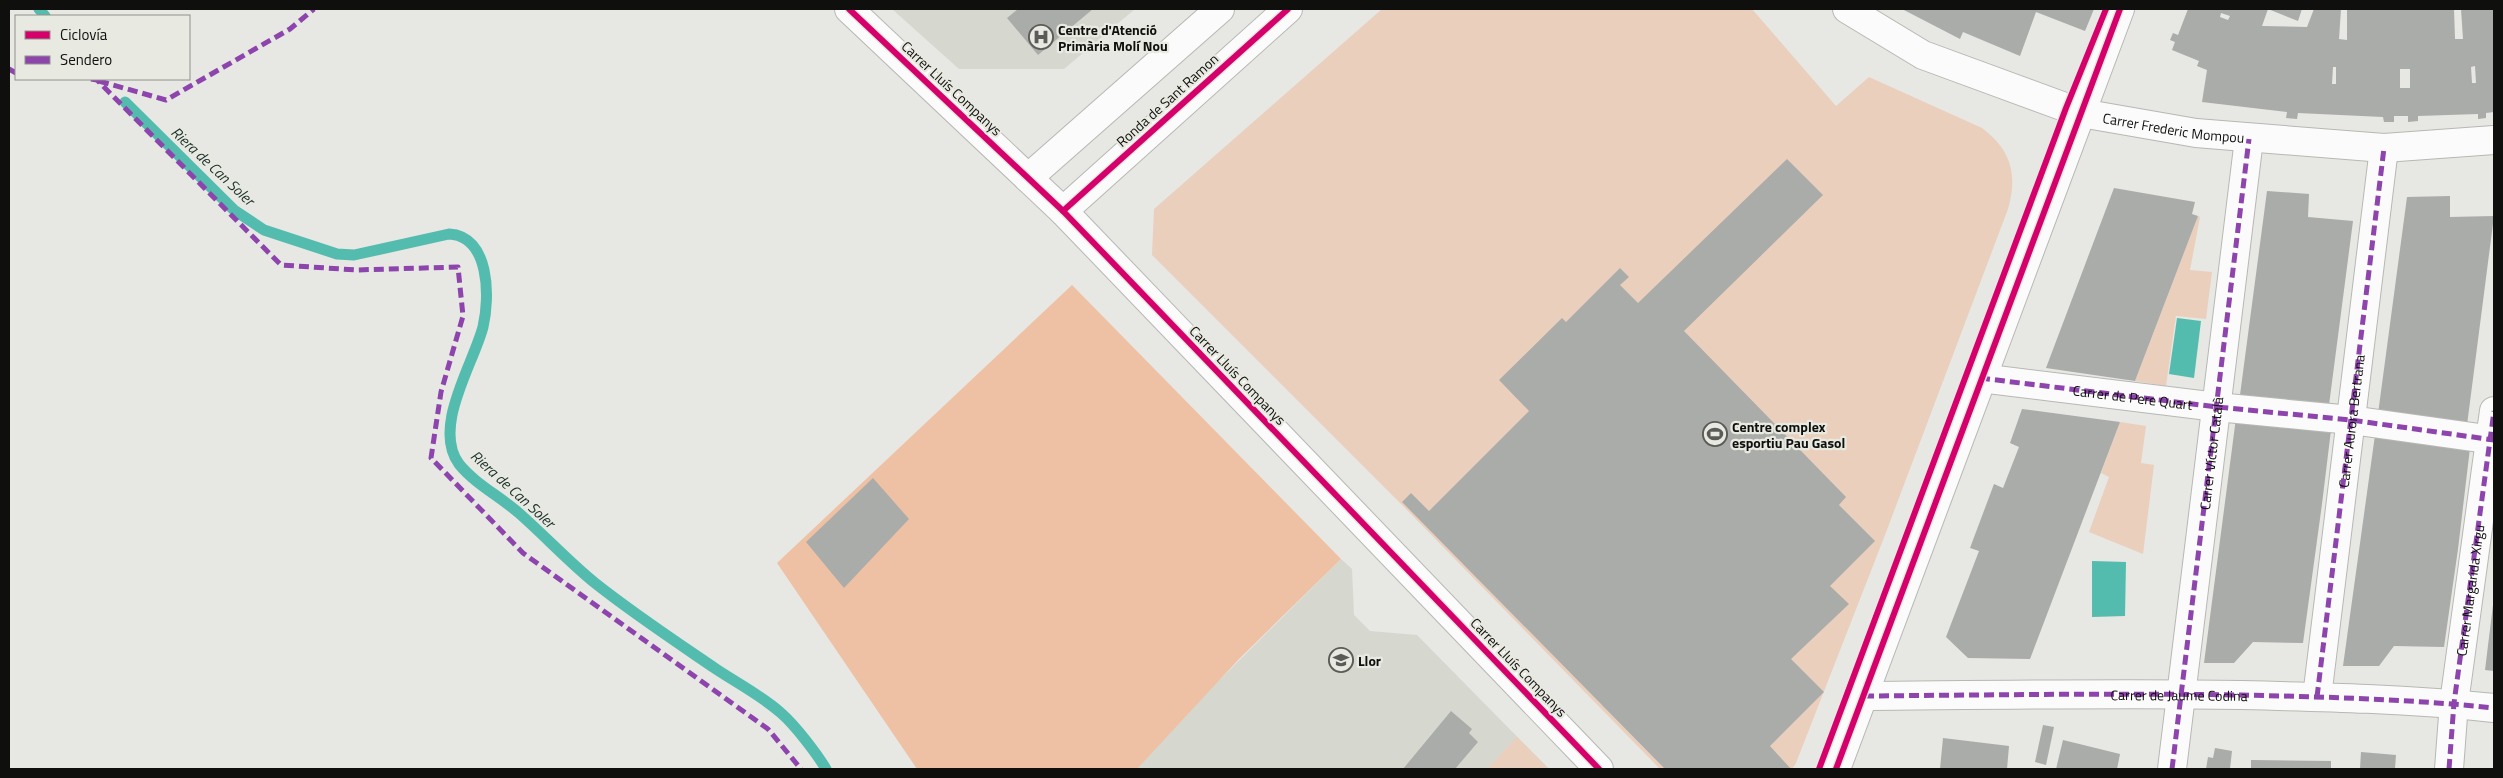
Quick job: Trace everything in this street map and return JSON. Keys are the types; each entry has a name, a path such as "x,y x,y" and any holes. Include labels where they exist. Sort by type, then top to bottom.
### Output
{"street":[{"name":"Carrer Lluís Companys","path":"849,9 1063,211 1599,769"},
{"path":"1028,178 1220,9"},
{"name":"Ronda de Sant Ramon","path":"1063,211 1288,9"},
{"name":"Carrer Frederic Mompou","path":"1847,9 1923,55 2081,113 2196,133 2249,139 2384,148 2494,140"},
{"path":"1836,769 1980,378 2120,9"},
{"name":"Carrer Víctor Català","path":"2172,769 2249,139"},
{"name":"Carrer Aurora Bertrana","path":"2318,697 2384,148"},
{"name":"Carrer de Pere Quart","path":"1980,378 2217,408 2351,420 2492,440"},
{"name":"Carrer Margarida Xirgu","path":"2449,769 2454,704 2492,440 2494,410"},
{"name":"Carrer de Jaume Codina","path":"1864,696 2180,694 2318,697 2494,708"}],"shaded area":[{"path":"892,9 1135,9 1064,69 959,69"},
{"path":"1382,9 1752,9 1836,106 1869,77 1982,128 1992,136 2006,154 2012,174 2011,196 2008,209 1885,535 1796,763 1792,769 1660,769 1409,512 1152,255 1154,209"},
{"path":"2198,216 2200,217 2190,270 2212,272 2206,319 2176,316 2166,386 2135,381"},
{"path":"1072,285 1341,559 1239,659 1137,769 917,769 777,563"},
{"path":"2120,422 2146,426 2141,463 2154,465 2143,554 2089,532 2109,477 2101,473"},
{"name":"Llor","path":"1341,559 1352,569 1354,615 1370,631 1417,635 1549,769 1130,769"},
{"path":"1517,737 1549,769 1487,769"}],"water":[{"path":"2177,318 2201,321 2194,378 2169,374"},
{"path":"2092,561 2126,562 2125,616 2092,617"}],"building":[{"name":"Centre d'Atenció Primària Molí Nou","path":"1018,9 1093,9 1038,55 1007,18"},
{"path":"1902,9 2094,9 2085,31 2036,12 2020,56 1963,32 1960,39"},
{"path":"2188,9 2268,9 2262,26 2307,27 2314,9 2341,9 2339,39 2347,40 2347,9 2454,9 2455,39 2463,39 2461,9 2494,9 2494,112 2486,113 2486,118 2478,119 2478,114 2418,116 2418,121 2408,122 2408,116 2394,116 2394,122 2384,122 2383,117 2298,113 2297,119 2286,118 2287,112 2202,102 2207,70 2197,66 2199,61 2172,50 2175,42 2170,40 2173,33 2178,35","holes":["2221,13 2230,16 2228,20 2220,17","2475,66 2476,83 2472,83 2471,67","2333,67 2336,67 2336,84 2332,84","2400,69 2410,69 2410,88 2400,88"]},
{"path":"2268,9 2302,9 2298,21"},
{"name":"Centre complex esportiu Pau Gasol","path":"1787,159 1823,195 1684,331 1846,497 1839,505 1875,541 1830,586 1849,604 1791,659 1824,692 1770,746 1791,769 1665,769 1402,502 1411,493 1429,511 1529,411 1499,380 1562,318 1566,322 1620,268 1629,277 1620,285 1638,303"},
{"path":"2114,188 2195,202 2192,214 2198,216 2135,381 2046,368"},
{"path":"2267,191 2309,194 2308,217 2353,221 2329,405 2240,395"},
{"path":"2450,196 2450,217 2494,216 2467,425 2378,414 2407,197"},
{"path":"2022,409 2120,422 2030,659 1968,658 1946,637 1979,551 1970,548 1994,484 2003,488 2019,447 2010,443"},
{"path":"2236,418 2331,430 2322,504 2303,643 2253,642 2234,663 2204,663"},
{"path":"2375,435 2470,448 2458,549 2444,647 2394,646 2379,666 2343,666"},
{"path":"873,478 909,519 844,588 806,542"},
{"path":"2494,605 2494,671 2485,670"},
{"path":"1451,711 1472,729 1469,733 1478,742 1455,769 1403,769"},
{"path":"2043,725 2054,727 2046,765 2035,762"},
{"path":"1943,738 2009,746 2007,769 1940,769"},
{"path":"2063,740 2120,754 2117,769 2056,769"},
{"path":"2215,748 2232,751 2230,769 2206,769 2208,757 2213,758"},
{"path":"2361,752 2396,755 2395,769 2360,769"},
{"path":"2251,760 2331,761 2331,769 2251,769"}],"waterway":[{"name":"Riera de Can Soler","path":"39,9 44,15"},
{"name":"Riera de Can Soler","path":"125,102 234,210 264,230 337,254 354,255 449,234 463,237 473,245 480,256 484,270 486,300 483,327 452,414 450,432 452,449 459,464 480,484 520,514 595,583 670,638 774,707 799,732 826,769"}],"marked path":[{"path":"99,81 166,100 290,29 314,9"},
{"path":"9,69 15,72"},
{"path":"97,80 281,265 356,270 458,267 463,316 441,392 431,458 523,553 768,729 801,769"},
{"path":"2172,769 2249,139"},
{"path":"2317,697 2384,148"},
{"path":"1980,378 2217,407 2351,420 2494,440"},
{"path":"2449,769 2454,703 2494,411"},
{"path":"1864,696 2241,695 2399,700 2494,708"}],"cycle path":[{"path":"849,9 1063,211 1599,769"},
{"path":"1063,211 1288,9"},
{"path":"1819,769 2066,108 2106,9"},
{"path":"1836,769 2120,9"}],"place":[{"name":"Centre d'Atenció Primària Molí Nou","path":"1041,37"},
{"name":"Centre complex esportiu Pau Gasol","path":"1715,434"},
{"name":"Llor","path":"1341,660"}]}
